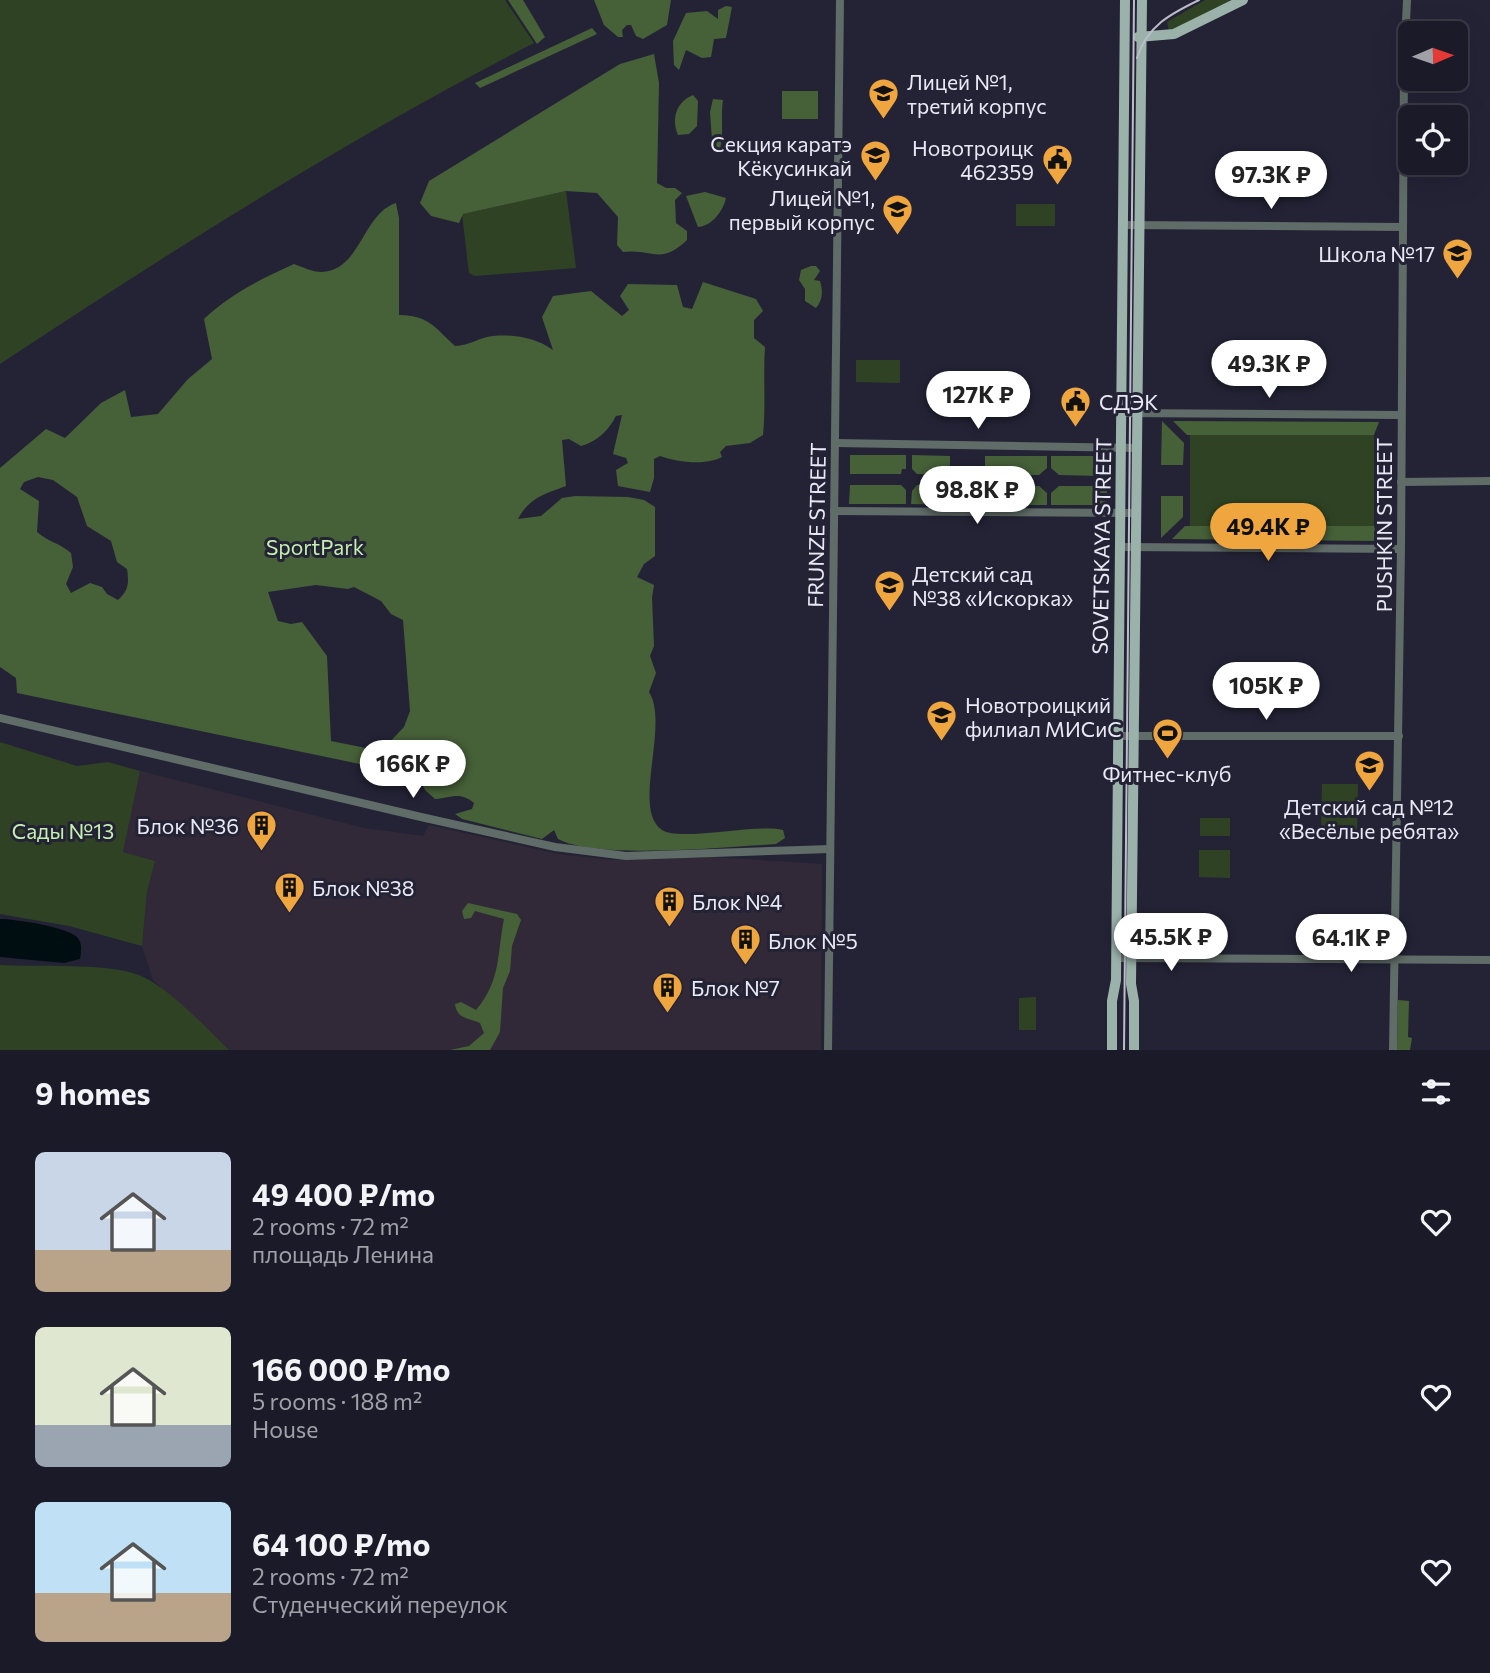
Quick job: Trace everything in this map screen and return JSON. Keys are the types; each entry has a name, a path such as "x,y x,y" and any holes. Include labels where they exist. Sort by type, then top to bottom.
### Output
{"main road":[{"name":"SOVETSKAYA STREET","path":"1112,1050 1116,958 1125,0"},
{"name":"SOVETSKAYA STREET","path":"1134,1050 1131,958 1142,0"},
{"path":"1124,37 1174,34 1243,0"}],"street":[{"name":"FRUNZE STREET","path":"828,1050 840,0"},
{"name":"PUSHKIN STREET","path":"1393,1050 1407,0"},
{"path":"1123,225 1403,227"},
{"path":"1121,413 1401,415"},
{"path":"835,443 1137,448"},
{"path":"1401,482 1490,481"},
{"path":"834,511 1136,513"},
{"path":"1120,547 1401,549"},
{"path":"0,718 421,817 595,854 637,856 830,849"},
{"path":"1118,736 1399,736"},
{"path":"1116,958 1490,960"}],"shaded area":[{"path":"140,771 364,828 423,836 429,825 558,854 613,860 713,857 822,864 821,1050 229,1050 153,980 142,946 147,892 155,861 123,852"},
{"path":"0,919 40,924 71,933 80,942 80,959 64,963 0,957"}],"green space":[{"path":"0,0 505,0 534,43 397,117 263,196 0,364"},
{"path":"508,0 523,0 545,37 537,44"},
{"path":"594,0 671,0 667,25 643,39 636,36 631,25 627,25 622,30 623,37 618,37 604,25"},
{"path":"1205,0 1233,0 1173,31 1169,30 1167,22"},
{"path":"726,6 732,7 726,38 714,39 711,57 702,58 686,50 679,70 674,65 673,41 686,13 707,11 718,19 718,10"},
{"path":"592,28 597,34 480,88 475,83"},
{"path":"654,54 659,83 657,183 682,193 675,200 676,223 687,231 687,240 678,248 663,254 623,252 617,245 618,217 597,193 566,191 463,214 459,223 431,216 420,203 429,181 620,64"},
{"path":"782,91 818,91 818,119 782,119"},
{"path":"693,95 698,101 697,126 689,134 678,135 676,112 682,102"},
{"path":"713,99 723,100 721,146 719,152 713,153 710,112"},
{"path":"566,191 576,268 475,276 469,273 462,214"},
{"path":"705,192 726,198 716,217 708,224 698,227 686,196"},
{"name":"SportPark","path":"396,203 399,218 399,315 425,320 455,346 488,337 509,336 532,340 553,350 542,317 553,296 591,291 622,316 629,310 620,296 628,284 677,285 683,307 692,309 703,282 756,299 763,311 754,320 754,338 765,347 763,435 750,443 726,446 720,452 722,457 715,460 683,461 660,456 654,459 654,478 650,492 618,486 616,470 628,463 626,458 613,454 622,415 616,416 602,435 587,444 581,446 569,439 562,440 566,486 532,501 518,519 541,516 562,498 575,496 628,497 644,500 655,507 655,556 644,564 637,577 654,585 654,646 650,656 656,673 649,692 656,725 650,786 653,819 662,830 671,833 771,828 783,830 785,838 776,844 631,851 576,845 558,839 554,830 542,839 462,819 455,814 472,809 474,803 460,796 435,799 425,790 418,776 17,693 16,678 0,667 0,468 46,429 65,438 101,403 125,390 131,417 158,414 188,379 212,359 204,319 235,295 294,264 318,272 334,269 353,253 385,209","holes":["38,477 53,480 77,497 87,526 111,541 117,562 127,569 128,574 126,589 118,600 107,594 102,587 90,583 71,593 66,584 73,567 71,553 37,532 39,501 20,489 24,482","316,585 348,589 354,587 381,601 391,614 403,620 410,711 404,727 381,751 331,741 327,656 302,622 291,624 278,621 268,592"]},
{"path":"1016,204 1055,204 1055,226 1016,226"},
{"path":"816,266 820,271 814,280 820,281 822,292 816,308 805,301 805,289 799,280 801,270"},
{"path":"856,360 900,360 900,383 856,382"},
{"path":"1162,421 1184,443 1183,465 1161,465"},
{"path":"1173,421 1379,422 1374,435 1187,435"},
{"path":"1190,435 1374,435 1374,526 1190,526"},
{"path":"850,455 906,455 906,469 902,469 901,474 850,474"},
{"path":"912,455 950,456 950,475 917,474 912,469"},
{"path":"985,456 1047,456 1047,468 1039,475 1007,475 997,469 985,468"},
{"path":"1051,456 1107,456 1107,470 1099,476 1059,475 1051,468"},
{"path":"850,485 901,485 906,490 906,504 849,504"},
{"path":"917,485 950,485 950,505 911,504 912,491"},
{"path":"1008,486 1039,486 1047,493 1047,505 984,505 984,493 997,493"},
{"path":"1059,486 1098,486 1107,491 1107,505 1051,505 1051,493"},
{"path":"1161,496 1183,496 1183,517 1161,538"},
{"path":"1185,526 1374,526 1378,541 1172,539"},
{"name":"Сады №13","path":"0,742 77,766 108,762 140,771 123,852 155,861 147,892 142,946 69,926 0,914"},
{"path":"1322,784 1358,784 1357,835 1321,834"},
{"path":"1200,818 1230,818 1230,836 1200,836"},
{"path":"1199,850 1230,850 1230,878 1199,877"},
{"path":"468,903 517,914 521,920 512,946 510,971 503,988 500,1032 490,1050 450,1050 469,1046 484,1033 480,1023 458,1013 455,1004 461,1002 476,1010 484,999 497,967 504,919 475,911 471,918 464,919 462,911"},
{"path":"0,965 106,968 136,974 173,997 229,1050 0,1050"},
{"path":"1036,997 1036,1030 1019,1030 1019,998"},
{"path":"1398,1000 1409,1001 1408,1037 1412,1038 1410,1050 1397,1050"}],"tram line":[{"path":"1124,1050 1134,0"},
{"path":"1137,58 1153,29 1178,10 1199,0"}],"place":[{"name":"Лицей №1, третий корпус","path":"884,120"},
{"name":"Секция каратэ Кёкусинкай","path":"875,182"},
{"name":"Новотроицк 462359","path":"1057,186"},
{"name":"Лицей №1, первый корпус","path":"898,236"},
{"name":"Школа №17","path":"1458,280"},
{"name":"СДЭК","path":"1076,428"},
{"name":"Детский сад №38 «Искорка»","path":"889,612"},
{"name":"Новотроицкий филиал МИСиС","path":"942,743"},
{"name":"Фитнес-клуб","path":"1167,760"},
{"name":"Детский сад №12 «Весёлые ребята»","path":"1369,793"},
{"name":"Блок №36","path":"262,852"},
{"name":"Блок №38","path":"289,914"},
{"name":"Блок №4","path":"669,928"},
{"name":"Блок №5","path":"745,967"},
{"name":"Блок №7","path":"668,1014"}]}
